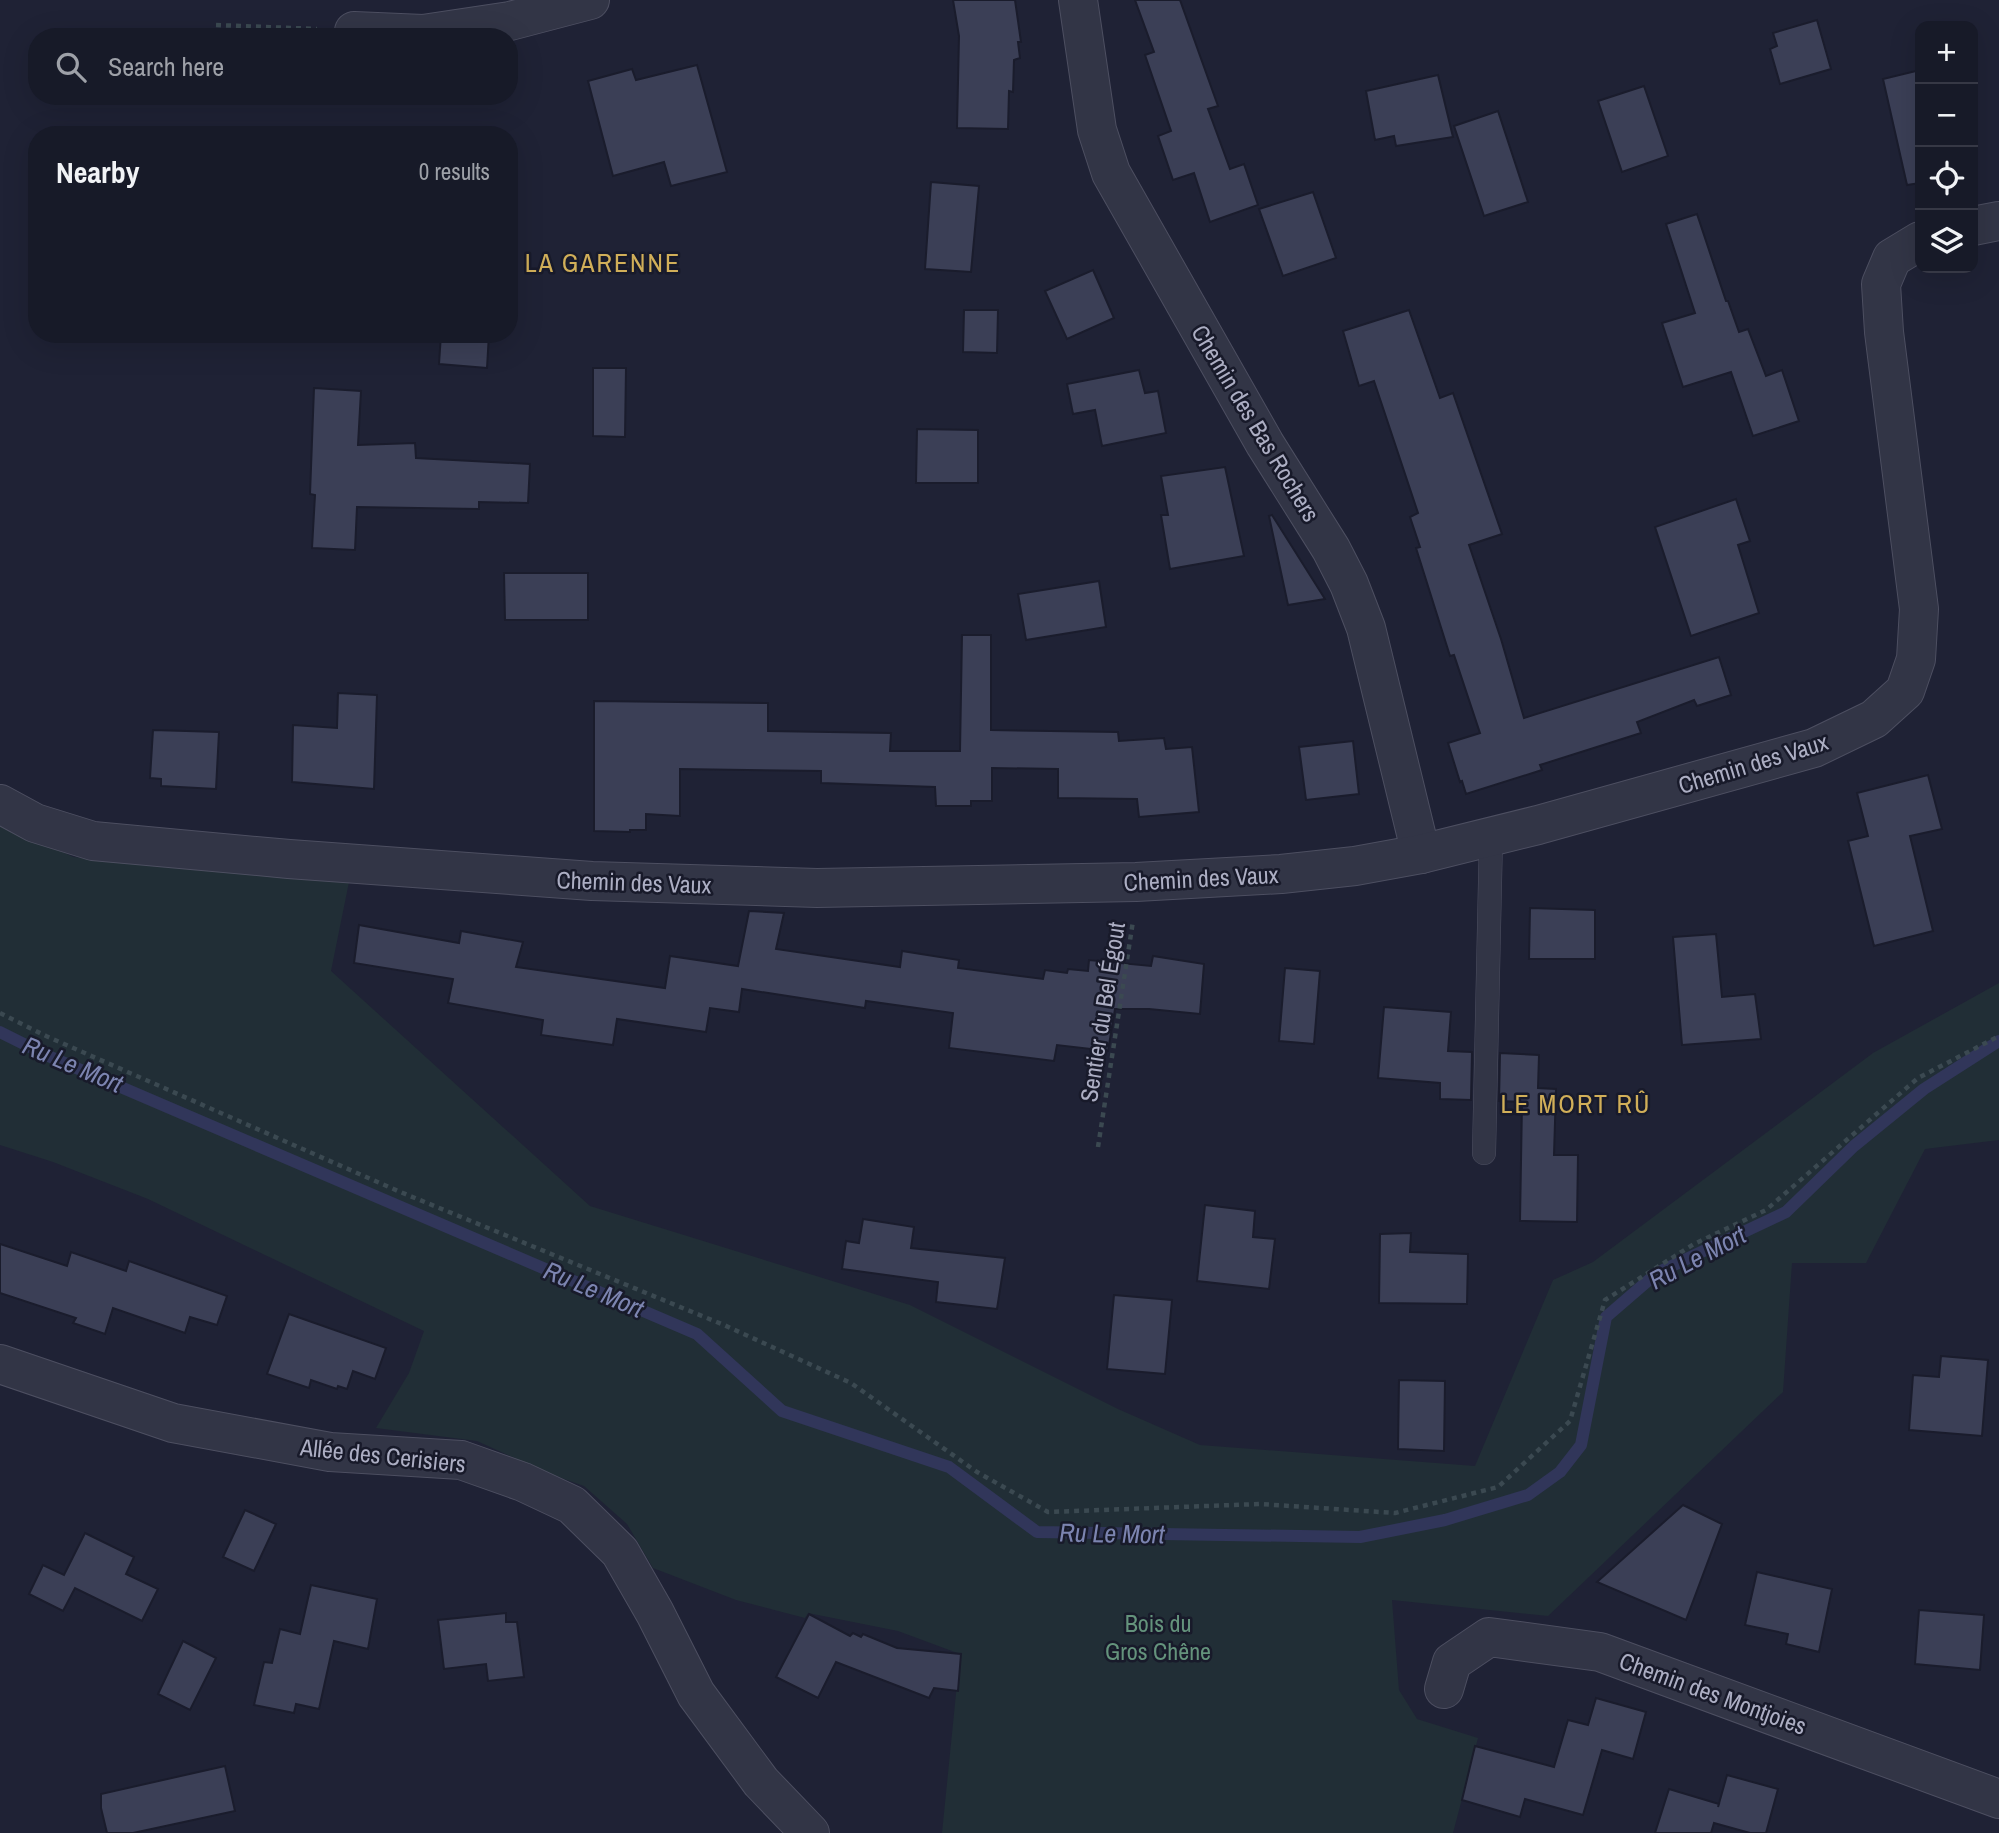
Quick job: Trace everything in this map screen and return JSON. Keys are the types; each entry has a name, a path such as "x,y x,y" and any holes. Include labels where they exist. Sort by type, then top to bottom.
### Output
{"street":[{"path":"464,28 510,21 590,0"},
{"name":"Chemin des Bas Rochers","path":"1078,0 1097,130 1111,173 1265,444 1331,549 1349,584 1366,628 1421,854"},
{"path":"1978,225 1999,221"},
{"name":"Chemin des Vaux","path":"0,804 35,823 93,841 289,859 592,881 817,887 1136,882 1281,874 1355,866 1421,854 1814,748 1874,719 1905,691 1916,659 1919,609 1884,332 1881,284 1892,258 1915,244"},
{"name":"Allée des Cerisiers","path":"0,1364 186,1425 330,1452 461,1460 523,1482 572,1505 620,1552 696,1694 761,1782 810,1833"},
{"name":"Chemin des Montjoies","path":"1444,1689 1452,1662 1489,1637 1600,1651 1999,1799"}],"lane":[{"path":"1484,1153 1491,837"}],"path":[{"path":"216,25 285,28"},
{"name":"Sentier du Bel Égout","path":"1098,1147 1136,907 1136,882"},
{"path":"0,1013 46,1036 398,1191 724,1325 851,1383 977,1472 1048,1512 1260,1504 1395,1513 1498,1487 1570,1422 1605,1300 1694,1244 1766,1210 1918,1078 1999,1036"}],"green space":[{"name":"Bois du Gros Chêne","path":"0,820 73,857 349,882 331,971 590,1206 910,1305 1118,1409 1200,1445 1475,1466 1553,1280 1593,1262 1873,1053 1999,983 1999,1140 1925,1149 1866,1263 1792,1263 1783,1392 1548,1616 1392,1600 1399,1690 1417,1719 1478,1738 1453,1833 942,1833 960,1654 898,1631 808,1613 805,1618 736,1600 653,1568 627,1524 584,1486 550,1474 477,1441 376,1428 409,1373 424,1331 148,1199 53,1162 0,1145"}],"building":[{"path":"953,0 1015,0 1021,42 1018,42 1020,58 1014,60 1013,92 1009,91 1008,129 957,128 959,36"},
{"path":"1135,0 1180,0 1218,106 1208,109 1230,169 1244,164 1258,205 1210,222 1194,173 1173,180 1158,136 1171,131 1145,55 1154,52"},
{"path":"1817,20 1831,69 1780,84 1770,49 1777,46 1773,33"},
{"path":"697,65 727,172 671,186 664,162 613,176 588,81 632,69 636,80"},
{"path":"1915,71 1915,184 1907,185 1883,79"},
{"path":"1438,75 1453,137 1396,146 1394,136 1375,140 1366,91"},
{"path":"1644,86 1668,156 1622,172 1598,101"},
{"path":"1498,111 1528,202 1484,216 1454,126"},
{"path":"931,182 979,186 971,272 925,269"},
{"path":"1313,192 1336,258 1283,276 1259,209"},
{"path":"1697,214 1739,332 1748,329 1766,376 1782,370 1799,421 1753,436 1731,372 1683,387 1662,323 1695,313 1666,224"},
{"path":"1093,270 1114,318 1067,339 1045,291"},
{"path":"964,310 998,310 997,353 963,352"},
{"path":"1409,310 1440,398 1453,393 1502,534 1469,545 1524,718 1719,657 1731,695 1697,706 1694,700 1637,722 1641,733 1540,765 1542,770 1466,794 1448,743 1480,733 1454,655 1450,656 1416,548 1420,547 1410,517 1418,513 1374,381 1359,386 1343,331"},
{"path":"440,343 488,343 487,368 439,364"},
{"path":"593,368 626,368 625,437 593,436"},
{"path":"1139,370 1145,393 1158,391 1166,433 1102,446 1095,410 1073,414 1067,384"},
{"path":"314,388 361,391 358,445 415,443 416,458 530,464 528,503 479,502 479,509 357,507 355,550 312,548 315,495 310,494"},
{"path":"917,429 978,430 978,483 916,483"},
{"path":"1225,467 1244,556 1170,569 1161,515 1168,515 1161,476"},
{"path":"1736,499 1750,541 1738,545 1759,613 1691,636 1655,527"},
{"path":"1272,515 1325,599 1288,605 1269,516"},
{"path":"504,573 588,573 588,620 505,620"},
{"path":"1099,581 1106,627 1026,640 1018,594"},
{"path":"962,635 991,635 991,730 1118,732 1119,741 1164,738 1166,749 1192,747 1199,812 1139,817 1137,799 1058,798 1058,769 992,768 992,801 971,801 971,806 936,806 935,787 821,783 821,771 680,769 680,816 646,814 646,830 594,831 594,701 768,703 768,731 891,733 890,751 960,751"},
{"path":"338,693 377,695 374,789 292,782 293,725 337,728"},
{"path":"153,730 219,732 216,789 161,786 161,779 150,778"},
{"path":"1353,741 1359,794 1306,800 1299,747"},
{"path":"1928,775 1942,829 1910,836 1933,931 1874,946 1848,841 1868,836 1857,793"},
{"path":"1530,908 1595,910 1595,959 1529,959"},
{"path":"749,911 784,913 776,949 900,967 902,951 959,960 958,968 1043,979 1045,970 1067,973 1068,969 1088,971 1089,960 1151,966 1153,956 1204,964 1200,1014 1115,1009 1108,1051 1057,1045 1054,1061 949,1048 953,1013 866,1001 865,1008 742,989 739,1012 710,1008 706,1032 617,1019 613,1045 541,1035 543,1020 448,1003 453,979 354,963 359,925 459,943 461,931 523,942 516,967 665,988 670,956 738,966"},
{"path":"1716,934 1722,997 1755,994 1761,1039 1682,1045 1673,937"},
{"path":"1285,968 1320,971 1314,1044 1279,1041"},
{"path":"1384,1007 1451,1012 1448,1051 1472,1052 1471,1100 1440,1099 1440,1083 1378,1078"},
{"path":"1500,1053 1539,1055 1538,1088 1556,1089 1554,1155 1578,1155 1577,1222 1520,1221 1522,1102 1499,1101"},
{"path":"1205,1205 1255,1211 1253,1237 1275,1239 1269,1289 1197,1281"},
{"path":"863,1219 914,1227 911,1248 1005,1258 997,1309 936,1302 938,1282 842,1269 846,1241 859,1243"},
{"path":"1411,1233 1410,1252 1468,1254 1467,1304 1379,1303 1380,1234"},
{"path":"0,1244 67,1266 71,1252 126,1271 129,1261 227,1296 217,1325 190,1317 185,1333 113,1308 105,1334 73,1323 76,1318 0,1293"},
{"path":"1114,1295 1172,1300 1165,1374 1107,1369"},
{"path":"289,1314 386,1348 375,1379 353,1371 347,1389 338,1386 337,1389 311,1380 309,1388 267,1374"},
{"path":"1941,1356 1988,1360 1982,1436 1909,1430 1913,1375 1939,1377"},
{"path":"1399,1380 1445,1381 1444,1451 1398,1449"},
{"path":"1683,1505 1722,1524 1686,1620 1597,1582"},
{"path":"245,1510 276,1524 254,1571 223,1557"},
{"path":"85,1533 134,1557 126,1574 158,1589 142,1621 75,1588 63,1611 29,1594 43,1565 64,1575"},
{"path":"1757,1572 1832,1589 1819,1652 1786,1644 1788,1634 1745,1625"},
{"path":"311,1585 377,1599 368,1649 334,1641 319,1709 296,1704 294,1713 254,1705 264,1662 272,1663 280,1629 300,1634"},
{"path":"1919,1610 1984,1615 1980,1670 1915,1664"},
{"path":"506,1613 506,1622 517,1622 524,1677 488,1681 486,1664 444,1669 438,1620"},
{"path":"809,1614 850,1636 853,1633 861,1637 863,1634 897,1648 961,1654 958,1691 934,1688 929,1698 836,1662 818,1698 776,1677"},
{"path":"183,1641 216,1658 190,1710 158,1694"},
{"path":"1596,1698 1646,1712 1633,1759 1602,1750 1583,1815 1525,1799 1520,1817 1462,1800 1475,1746 1554,1767 1568,1720 1588,1725"},
{"path":"225,1766 235,1811 133,1833 107,1833 101,1808 101,1794"},
{"path":"1727,1775 1778,1789 1766,1833 1750,1833 1714,1823 1711,1833 1655,1833 1669,1789 1719,1804"}],"waterway":[{"name":"Ru Le Mort","path":"0,1032 46,1055 697,1334 782,1411 949,1467 1037,1532 1360,1537 1445,1520 1528,1495 1560,1472 1581,1445 1606,1317 1657,1273 1786,1212 1854,1146 1924,1089 1999,1041"}],"district":[{"name":"LA GARENNE","path":"603,262"},
{"name":"LE MORT RÛ","path":"1576,1103"}]}
